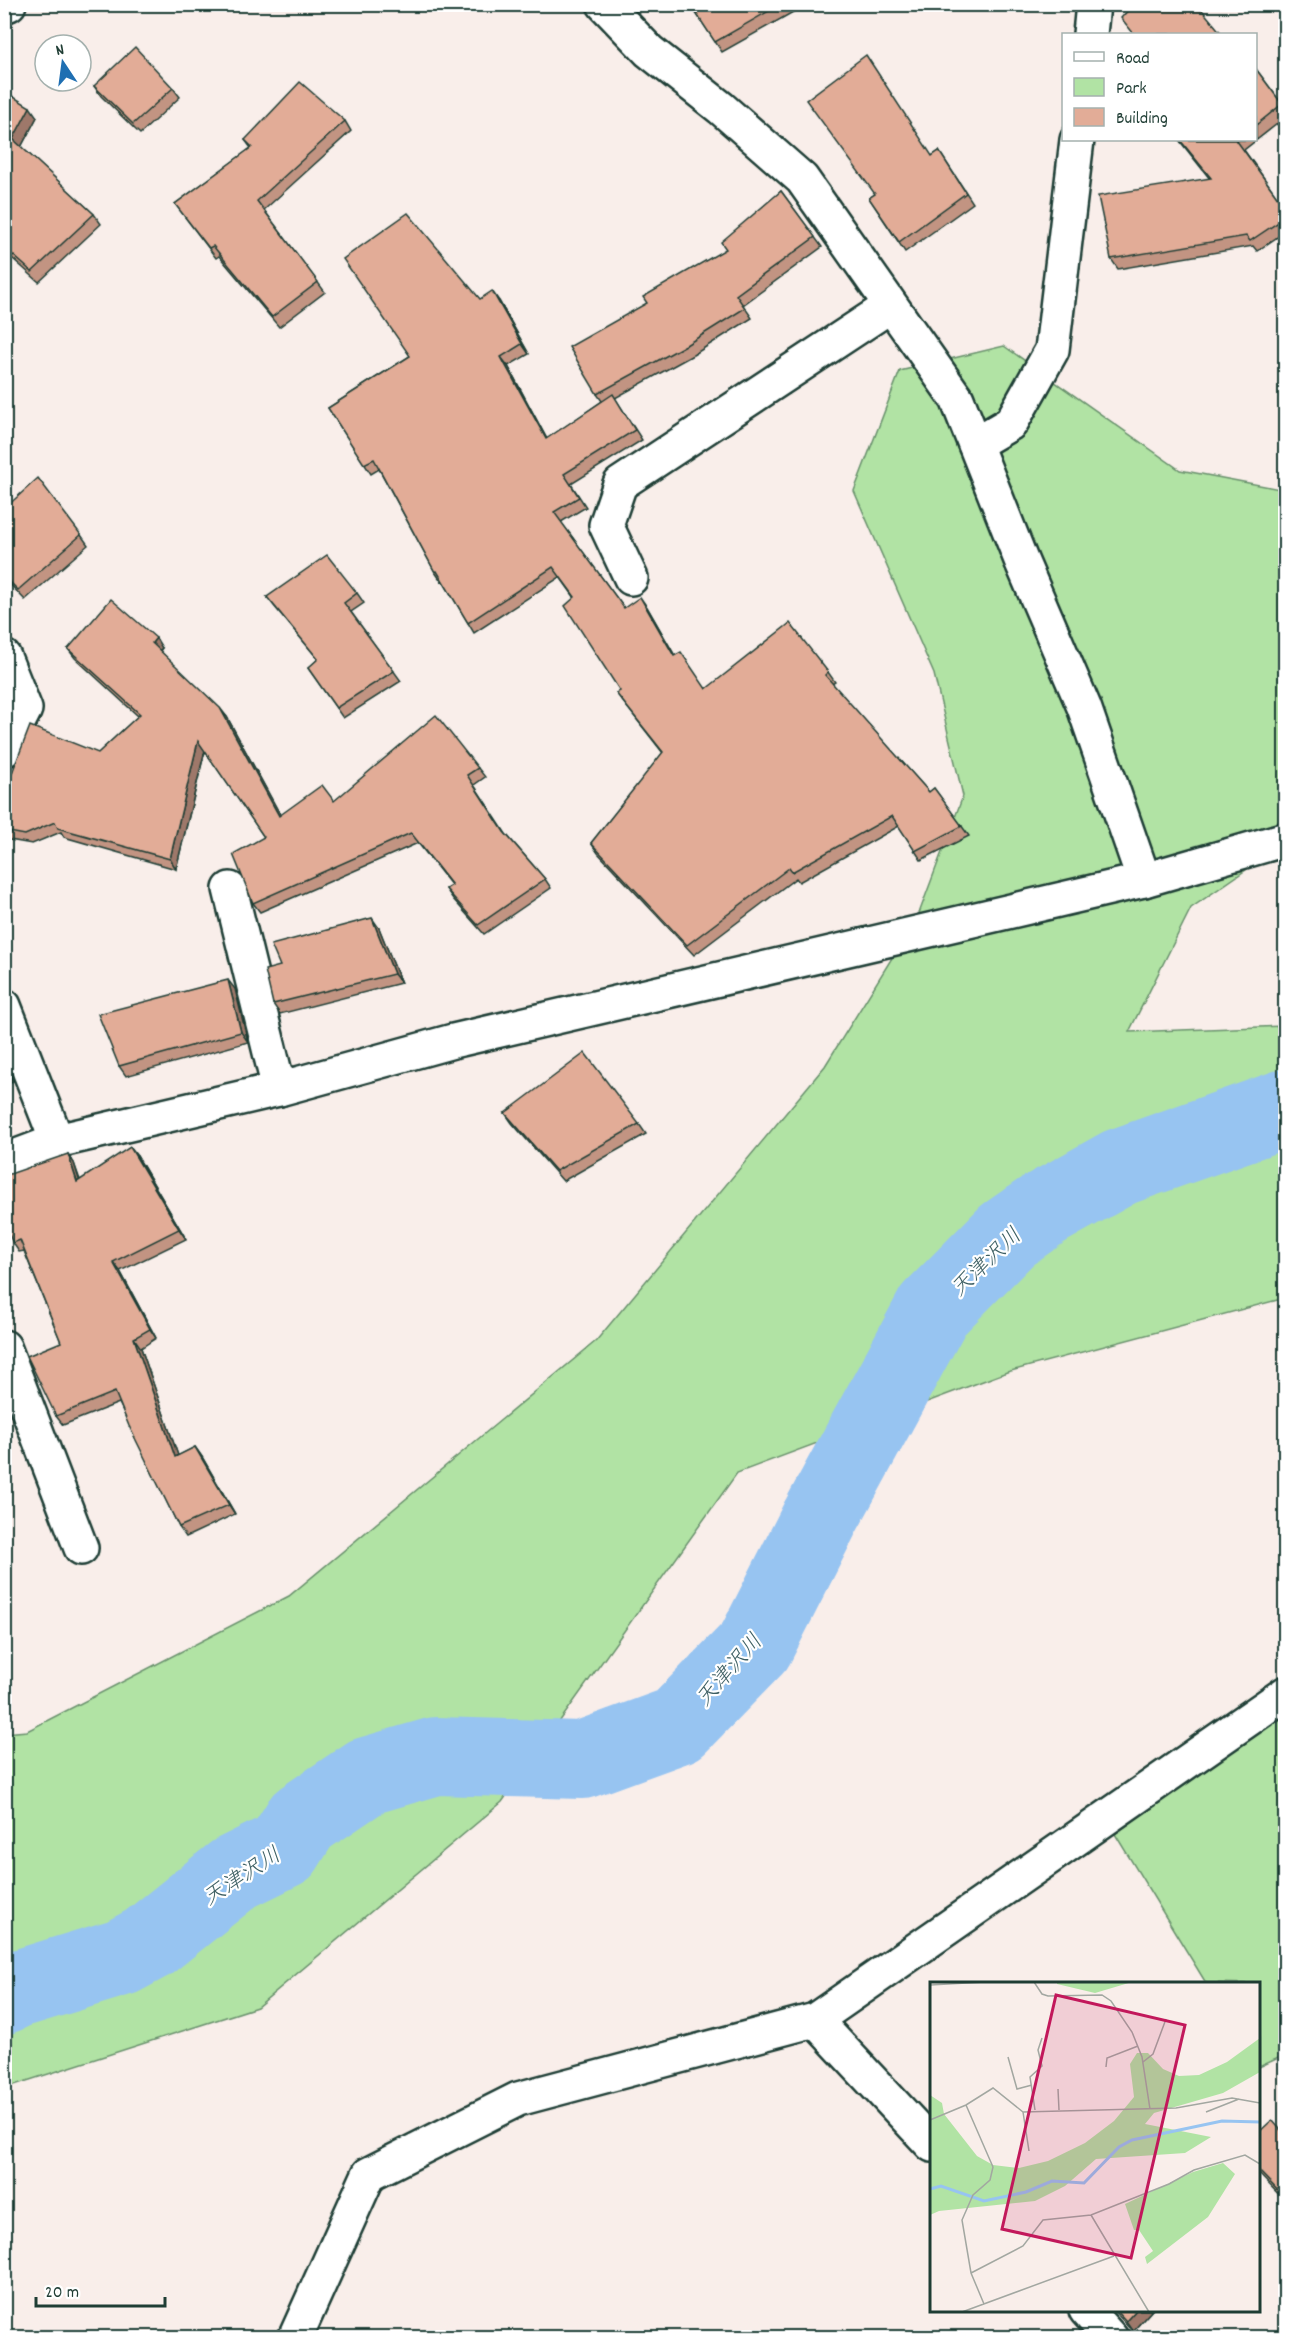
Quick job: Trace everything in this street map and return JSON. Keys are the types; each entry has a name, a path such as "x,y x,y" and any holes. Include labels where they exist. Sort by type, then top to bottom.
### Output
{"street":[{"path":"4,6 9,4"},
{"path":"604,4 649,51 721,108 802,179 957,399 1021,560 1084,707 1144,880"},
{"path":"1090,33 1093,4"},
{"path":"975,444 1011,423 1052,350 1077,141"},
{"path":"631,578 606,525 620,484 890,306"},
{"path":"4,657 25,709 4,750"},
{"path":"4,1161 57,1141 279,1089 453,1041 1144,880 1286,839"},
{"path":"230,889 279,1089"},
{"path":"4,1006 57,1141"},
{"path":"4,1347 81,1548"},
{"path":"295,2337 369,2174 518,2099 815,2020 1286,1693"},
{"path":"815,2020 930,2143"},
{"path":"1088,2312 1111,2337"}],"green space":[{"path":"1004,346 1180,470 1285,490 1285,843 1191,908 1129,1032 1285,1026 1285,1298 1007,1372 737,1473 502,1802 257,2007 5,2088 5,1733 27,1731 289,1596 596,1341 825,1066 918,916 963,796 934,674 854,491 900,371"},
{"path":"1285,1712 1285,2055 1260,2067 1260,1982 1205,1982 1115,1834"}],"building":[{"path":"690,4 781,4 715,42"},
{"path":"1134,4 1197,4 1221,33 1133,33 1121,18"},
{"path":"135,47 173,88 133,124 94,86"},
{"path":"866,55 932,156 939,151 966,193 899,242 869,198 875,194 806,100"},
{"path":"1257,70 1282,104 1257,124"},
{"path":"300,82 345,121 257,201 318,282 272,317 213,246 209,248 175,204 252,147 245,140"},
{"path":"4,91 30,107 13,139 94,214 32,272 4,247"},
{"path":"1181,141 1237,141 1286,209 1286,217 1250,241 1246,236 1111,259 1098,196 1211,178"},
{"path":"781,191 815,237 736,295 745,308 686,345 597,394 569,347 647,303 643,297 726,249 721,242"},
{"path":"408,213 480,299 492,291 522,344 501,357 546,439 613,394 635,430 564,474 579,497 554,512 624,608 640,597 674,656 681,652 706,689 790,623 828,672 825,675 929,792 934,788 962,826 915,851 892,816 792,872 789,868 687,945 591,843 663,752 616,693 620,691 565,606 575,597 553,567 468,623 437,571 435,572 374,459 364,464 328,408 410,356 343,259"},
{"path":"38,478 81,535 18,590 4,576 4,509"},
{"path":"327,555 357,593 344,603 394,671 336,708 308,668 318,659 267,597"},
{"path":"111,599 156,638 152,643 220,708 279,816 322,785 334,801 436,715 478,768 467,775 504,832 545,879 478,925 446,889 452,885 411,833 253,903 233,854 264,837 198,741 170,859 58,828 55,822 25,835 4,831 4,786 7,786 30,726 98,753 140,714 68,649"},
{"path":"372,918 394,974 273,1004 265,970 280,966 271,945"},
{"path":"228,980 241,1032 119,1066 98,1014"},
{"path":"585,1053 639,1124 556,1171 505,1113"},
{"path":"130,1147 179,1229 113,1262 150,1329 134,1338 175,1457 195,1447 229,1505 179,1527 129,1426 115,1392 56,1416 27,1356 61,1342 20,1240 13,1243 4,1224 4,1176 68,1154 77,1182"},
{"path":"1272,2120 1286,2136 1286,2199 1260,2172 1260,2131"},
{"path":"1118,2312 1134,2312 1126,2321"}],"waterway":[{"name":"天津沢川","path":"4,1995 122,1957 148,1943 235,1873 284,1849 302,1820 367,1776 436,1756 582,1760 678,1725 755,1646 820,1518 933,1310 1007,1235 1043,1210 1120,1167 1286,1108"}]}
